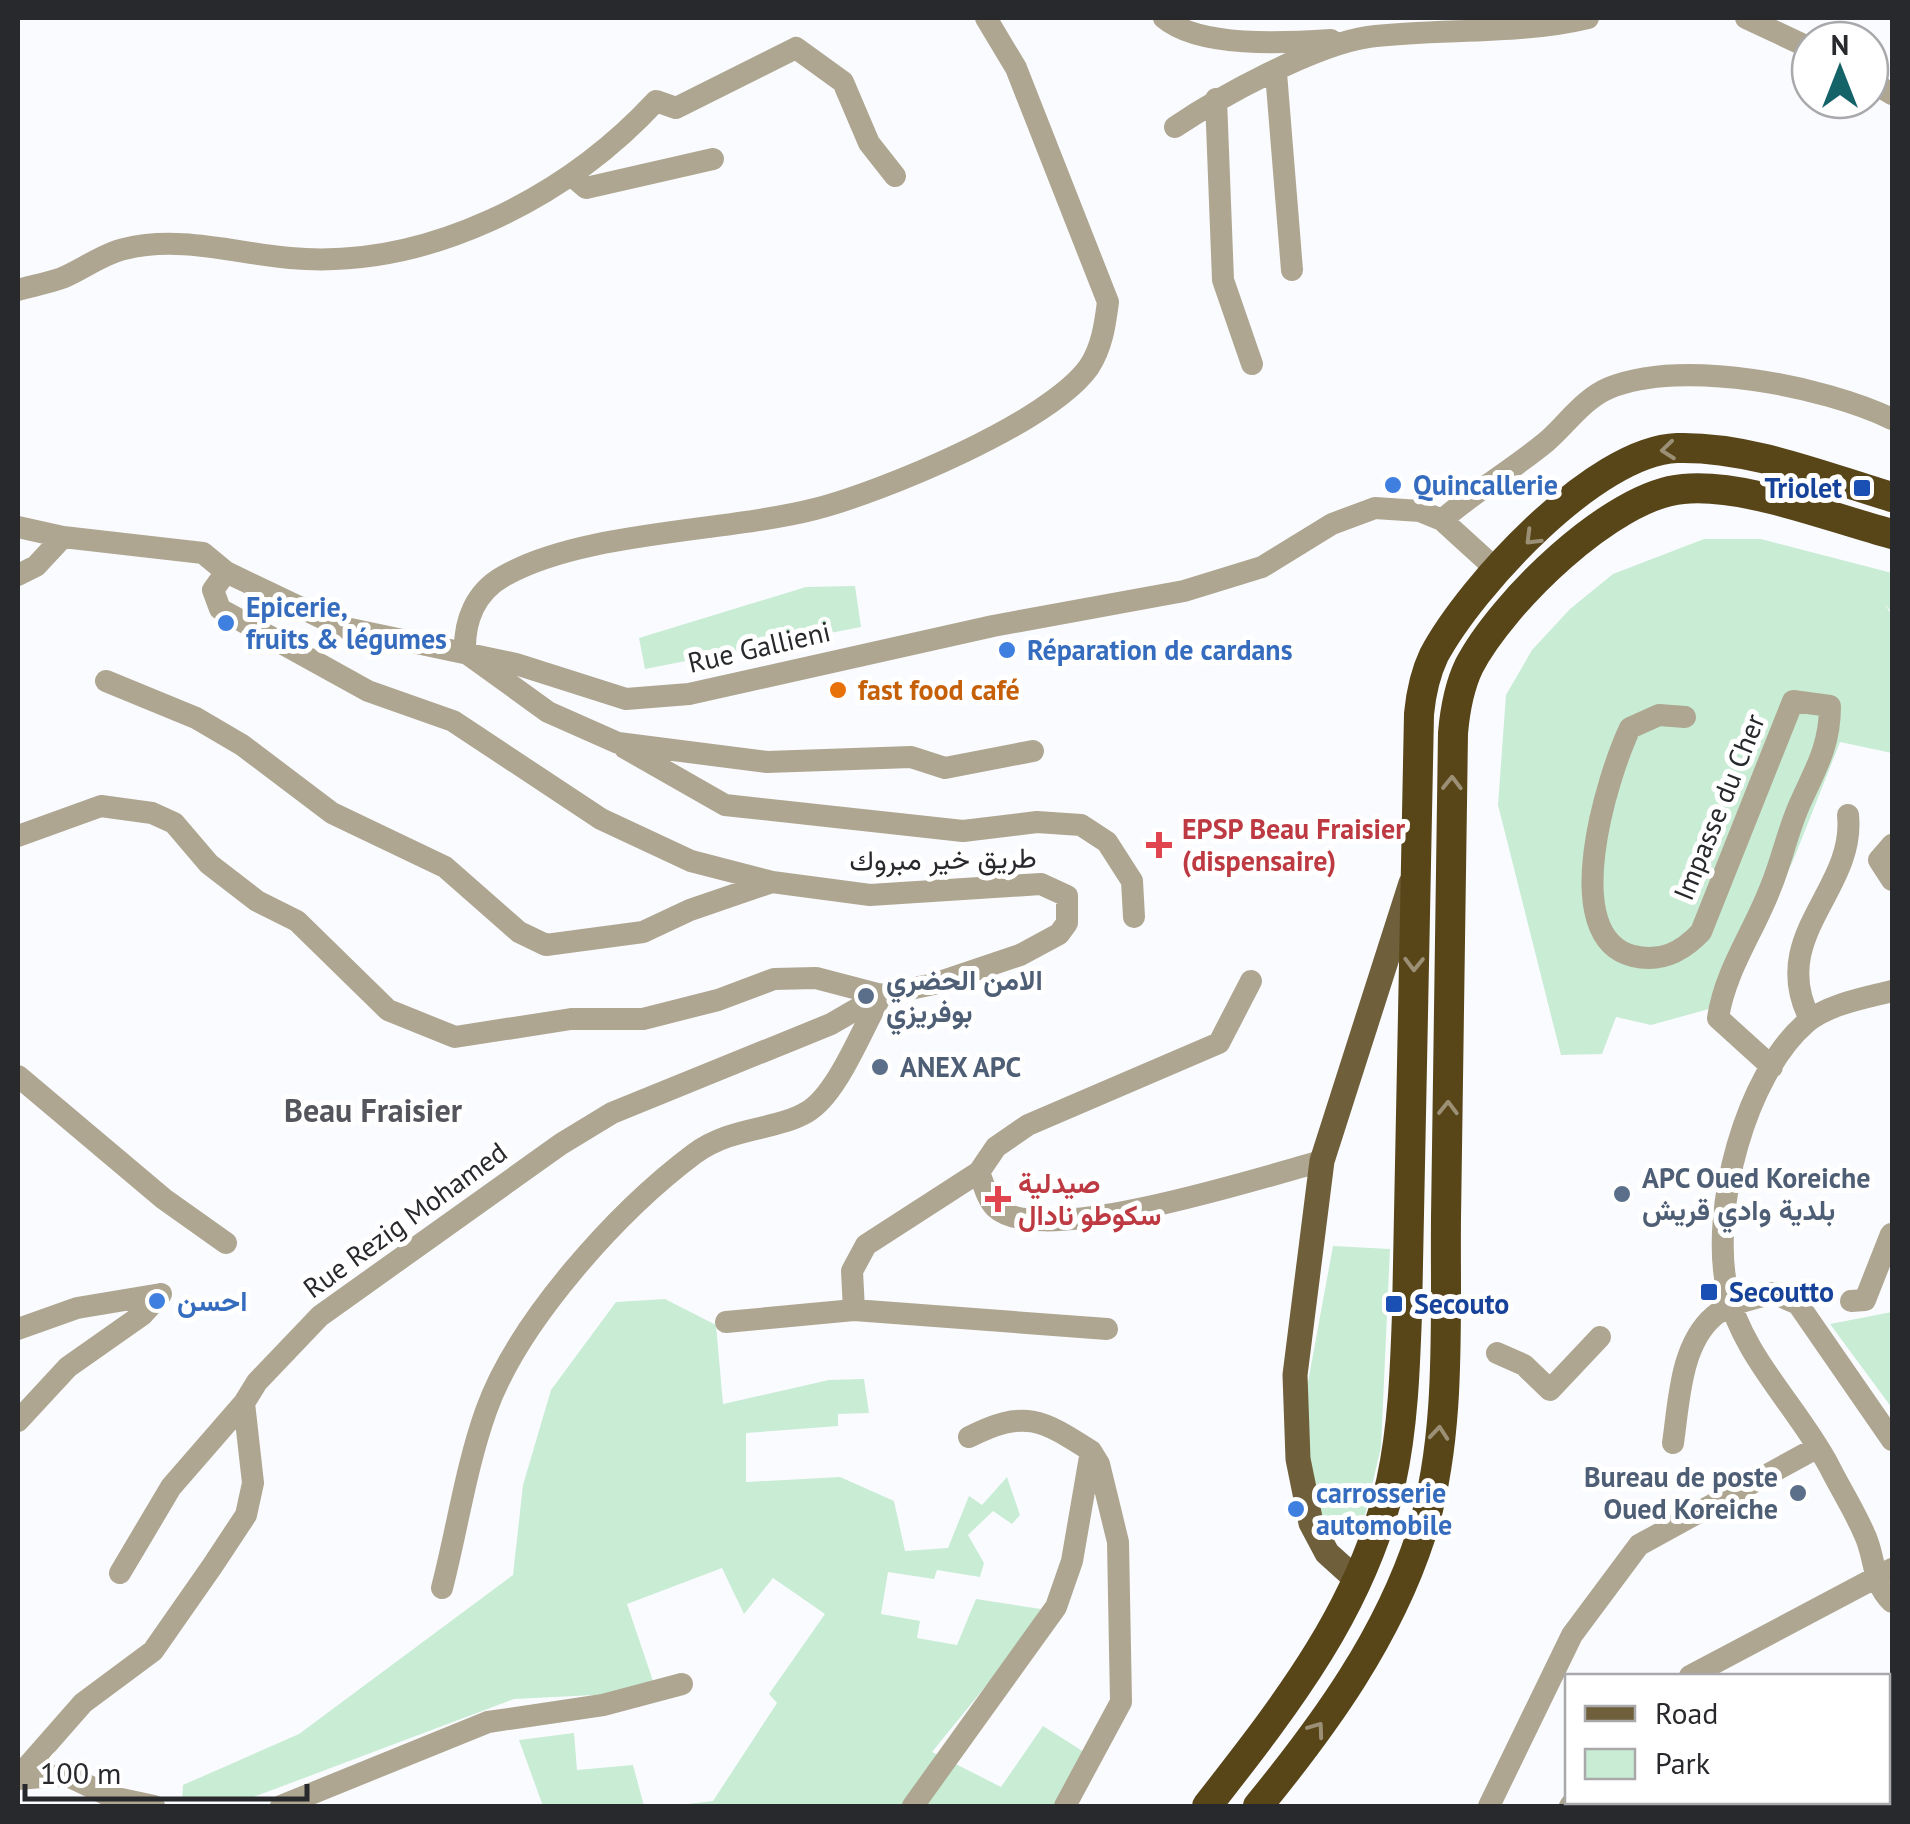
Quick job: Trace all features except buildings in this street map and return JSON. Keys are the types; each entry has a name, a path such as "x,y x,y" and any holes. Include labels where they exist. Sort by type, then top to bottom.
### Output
{"highway":[{"path":"1207,1806 1302,1684 1358,1581 1391,1481 1404,1394 1418,714 1425,677 1450,628 1498,571 1578,492 1617,464 1655,450 1736,452 1892,497"},
{"path":"1258,1806 1340,1697 1388,1619 1420,1538 1433,1484 1444,1346 1453,733 1458,699 1470,666 1492,630 1539,580 1614,515 1649,496 1688,488 1731,492 1892,534"}],"main road":[{"path":"1358,1581 1327,1553 1311,1523 1298,1458 1296,1375 1322,1162 1416,868"}],"street":[{"path":"986,18 1016,68 1108,302 1104,336 1088,368 1040,409 950,458 816,509 563,554 504,576 474,606 464,627 466,652 548,712 618,743 725,804 964,831 1038,822 1081,825 1107,842 1132,881 1134,916"},
{"path":"1164,18 1183,29 1263,44 1588,18"},
{"path":"1746,18 1790,39"},
{"path":"1175,127 1216,100 1302,58 1364,38"},
{"path":"18,290 60,278 123,249 192,243 288,258 348,261 406,250 476,227 571,174 631,128 656,101 676,108 796,48 842,82 869,144 895,176"},
{"path":"1276,73 1292,270"},
{"path":"1216,100 1223,280 1252,364"},
{"path":"571,174 586,188 713,160"},
{"path":"1442,520 1545,442 1588,402 1629,382 1764,381 1817,392 1892,419"},
{"name":"Rue Gallieni","path":"18,527 63,537 204,554 226,572 340,627 466,652 596,693 658,699 993,626 1184,592 1262,566 1332,524 1375,508 1420,511 1442,520 1498,571"},
{"path":"18,575 36,566 63,537"},
{"name":"طريق خير مبروك","path":"18,836 101,806 152,814 174,824 209,864 257,901 297,920 388,1010 455,1037 571,1019 644,1019 718,1000 774,980 816,978 882,995 934,984 1046,941 1067,924 1066,896 1041,884 870,896 772,882 691,861 601,819 452,721 368,691 277,644 217,606 213,590 226,572"},
{"path":"106,681 196,718 242,746 332,813 446,867 519,932 546,946 644,932 690,910 772,882"},
{"name":"Impasse du Cher","path":"1684,717 1659,715 1630,728 1608,774 1593,873 1593,920 1618,953 1647,960 1682,952 1701,932 1793,701 1830,706 1830,738 1796,812 1770,890 1725,983 1718,1018 1728,1032 1772,1068"},
{"path":"618,743 767,762 911,757 946,768 1033,751"},
{"path":"1810,1019 1802,1003 1798,971 1803,939 1846,854 1848,815"},
{"path":"1892,845 1879,860 1892,880"},
{"path":"854,1310 852,1271 866,1245 979,1172 996,1147 1028,1125 1219,1042 1252,981"},
{"path":"1892,991 1850,1002 1810,1019 1772,1068 1730,1164 1722,1243 1733,1306 1746,1340 1818,1447 1887,1574 1892,1602"},
{"path":"442,1588 486,1410 519,1345 560,1286 695,1154 728,1135 807,1112 834,1086 882,995"},
{"name":"Rue Rezig Mohamed","path":"120,1573 171,1488 244,1403 256,1382 320,1316 560,1144 612,1113 832,1024 882,995"},
{"path":"18,1076 164,1200 226,1244"},
{"path":"979,1172 994,1206 1015,1217 1044,1223 1092,1219 1322,1162"},
{"path":"1851,1301 1866,1300 1891,1234"},
{"path":"1673,1443 1684,1374 1695,1343 1714,1316 1773,1292 1798,1304 1892,1440"},
{"path":"18,1329 76,1308 161,1294 142,1316 68,1367 18,1421"},
{"path":"726,1322 854,1310 1107,1329"},
{"path":"1497,1353 1524,1366 1550,1390 1600,1336"},
{"path":"18,1778 83,1704 153,1651 246,1516 253,1483 244,1403"},
{"path":"969,1437 1002,1421 1034,1418 1091,1451 1100,1464 1118,1542 1121,1702 1065,1806"},
{"path":"1489,1806 1572,1635 1639,1545 1818,1447"},
{"path":"913,1806 1056,1607 1072,1561 1091,1451"},
{"path":"1694,1674 1887,1574"},
{"path":"281,1806 488,1722 602,1705 682,1684"},
{"path":"18,1778 66,1775 112,1796 154,1806"}],"green space":[{"path":"1704,539 1761,539 1892,573 1892,613 1885,604 1892,616 1892,753 1840,742 1793,861 1720,1006 1651,1025 1616,1017 1602,1054 1561,1055 1498,805 1506,695 1532,650 1570,609 1613,574"},
{"path":"855,586 861,627 645,669 639,638 806,587"},
{"path":"1333,1246 1390,1249 1381,1447 1363,1524 1318,1517 1305,1463 1306,1393"},
{"path":"665,1299 716,1325 723,1404 829,1380 864,1379 869,1413 838,1414 838,1426 746,1433 746,1482 840,1477 894,1501 905,1551 948,1548 969,1496 982,1505 1007,1477 1020,1515 1012,1524 993,1511 968,1535 984,1563 980,1577 937,1570 934,1579 888,1572 881,1614 920,1621 917,1638 957,1645 976,1599 1041,1609 1015,1650 932,1752 1001,1787 1043,1726 1084,1752 1058,1806 670,1806 713,1801 777,1703 769,1694 825,1614 773,1578 744,1614 722,1568 627,1604 654,1684 615,1694 514,1699 251,1798 182,1800 183,1785 299,1734 513,1575 523,1485 551,1390 616,1302"},
{"path":"1892,1312 1892,1408 1830,1324"},
{"path":"574,1733 577,1770 633,1765 644,1806 543,1806 519,1740"}],"place":[{"name":"Quincallerie","path":"1393,485"},
{"name":"Triolet","path":"1862,488"},
{"name":"Epicerie, fruits & légumes","path":"226,623"},
{"name":"Réparation de cardans","path":"1007,650"},
{"name":"fast food café","path":"838,690"},
{"name":"EPSP Beau Fraisier (dispensaire)","path":"1159,845"},
{"name":"الامن الحضري بوفريزي","path":"866,996"},
{"name":"ANEX APC","path":"880,1067"},
{"name":"APC Oued Koreiche بلدية وادي قريش","path":"1622,1194"},
{"name":"صيدلية سكوطو نادال","path":"998,1199"},
{"name":"Secoutto","path":"1709,1292"},
{"name":"احسن","path":"157,1301"},
{"name":"Secouto","path":"1394,1304"},
{"name":"Bureau de poste Oued Koreiche","path":"1798,1493"},
{"name":"carrosserie automobile","path":"1296,1509"}],"district":[{"name":"Beau Fraisier","path":"373,1111"}]}
